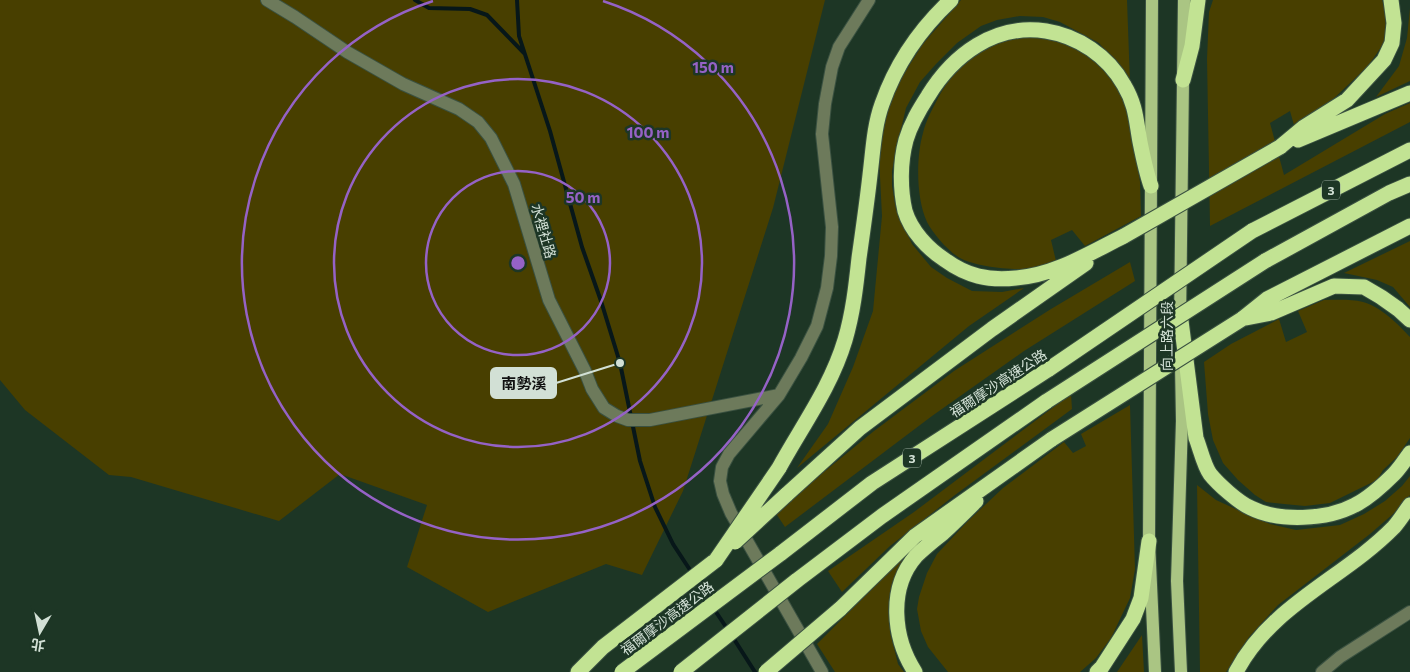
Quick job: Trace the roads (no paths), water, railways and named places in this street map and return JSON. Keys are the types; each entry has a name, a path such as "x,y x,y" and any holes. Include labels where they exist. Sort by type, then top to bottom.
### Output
{"highway":[{"path":"716,560 779,468 831,377 845,341 854,300 875,133 881,104 893,76 913,42 932,17 950,0"},
{"path":"1183,80 1192,46 1198,0"},
{"path":"1280,147 1304,128 1347,100 1384,60 1392,43 1394,23 1391,0"},
{"path":"1151,186 1142,153 1137,116 1131,99 1118,74 1101,57 1080,42 1067,36 1040,30 999,34 987,39 964,54 934,85 912,123 903,155 902,184 906,212 919,236 934,252 951,265 977,277 1017,278 1032,276 1055,269 1124,236 1280,147 1410,93"},
{"name":"福爾摩沙高速公路","path":"622,672 872,483 1049,369 1252,231 1410,150"},
{"name":"3","path":"681,672 882,516 1047,401 1265,261 1389,193 1410,184"},
{"path":"766,672 840,609 915,536 997,478 1052,440 1242,319 1267,299 1410,226"},
{"path":"578,672 603,647 716,560 860,428 992,329 1124,236"},
{"path":"1242,319 1271,313 1334,286 1364,287 1392,305 1410,320"},
{"path":"1180,313 1196,438 1209,473 1229,493 1251,508 1279,517 1307,518 1339,512 1355,505 1383,484 1395,474 1410,453"},
{"path":"915,672 907,660 900,643 897,624 896,605 905,572 916,556 956,522 987,491 997,478"},
{"path":"1236,672 1243,658 1273,623 1303,597 1360,556 1394,526 1410,505"},
{"path":"1097,672 1133,619 1141,598 1149,541"}],"main road":[{"name":"向上路六段","path":"1152,0 1149,541 1155,672"},
{"name":"向上路六段","path":"1181,672 1177,581 1182,421 1180,313 1184,0"}],"street":[{"name":"水裡社路","path":"267,0 347,52 403,84 459,109 478,122 491,138 514,184 545,289 592,389 604,408 617,416 632,420 650,420 779,396"},
{"path":"822,672 732,513 723,494 720,481 722,467 730,454 779,396 817,326 827,288 831,256 832,227 822,134 825,104 832,67 839,47 869,0"},
{"path":"1322,672 1340,657 1410,612"}],"waterway":[{"path":"415,0 429,8 470,9 487,15 524,53"},
{"path":"517,0 519,36 550,131 582,247 620,363 640,461 655,507 673,544 692,573"},
{"path":"696,579 711,603"},
{"path":"714,609 728,630"},
{"path":"732,636 755,672"}],"place":[{"name":"南勢溪","path":"620,363"}]}
